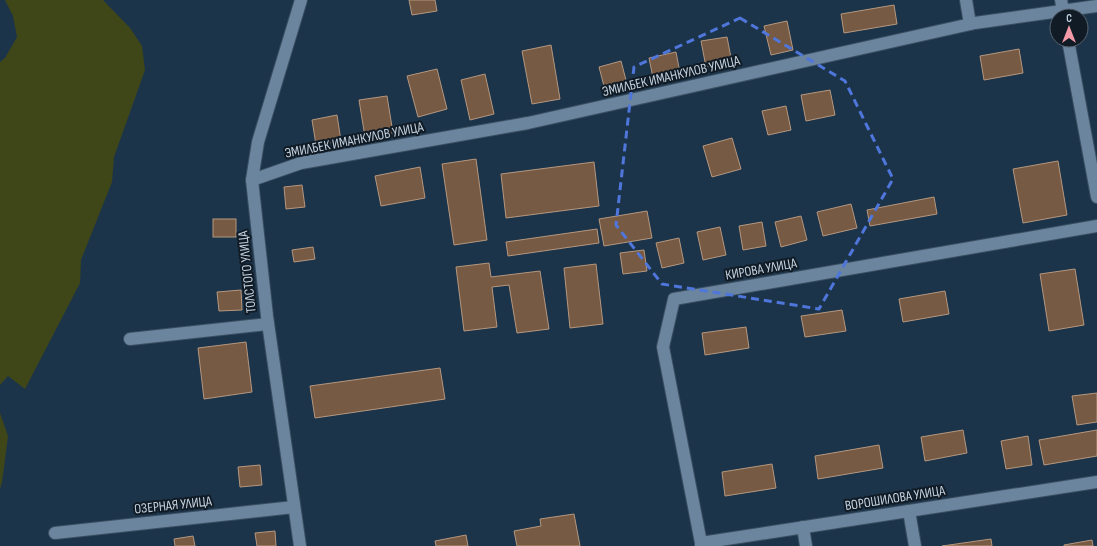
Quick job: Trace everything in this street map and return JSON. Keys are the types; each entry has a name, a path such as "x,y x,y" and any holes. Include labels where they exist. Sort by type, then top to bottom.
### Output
{"street":[{"name":"ТОЛСТОГО УЛИЦА","path":"300,546 268,324 252,180 258,142 301,0"},
{"path":"966,0 970,24"},
{"name":"ЭМИЛБЕК ИМАНКУЛОВ УЛИЦА","path":"1074,8 1097,6"},
{"name":"ЭМИЛБЕК ИМАНКУЛОВ УЛИЦА","path":"252,180 301,163 528,123 970,24 1049,11"},
{"path":"1069,48 1097,197"},
{"name":"КИРОВА УЛИЦА","path":"701,544 663,347 674,299 1097,226"},
{"path":"130,339 268,324"},
{"name":"ВОРОШИЛОВА УЛИЦА","path":"701,544 1097,482"},
{"name":"ОЗЕРНАЯ УЛИЦА","path":"55,533 294,507"},
{"path":"909,511 915,546"},
{"path":"803,527 806,546"}],"highlighted area":[{"path":"740,18 845,81 893,179 819,309 662,284 616,225 634,67"}],"green space":[{"path":"5,0 103,0 130,28 142,46 145,70 114,157 112,182 81,260 80,283 25,389 8,376 0,385 0,62 5,58 17,37 13,16"},
{"path":"0,413 8,436 0,489"}],"building":[{"path":"409,0 435,0 437,11 412,15"},
{"path":"894,5 897,24 844,33 841,14"},
{"path":"787,21 793,50 771,55 764,26"},
{"path":"727,37 732,63 706,67 701,41"},
{"path":"551,45 560,99 532,104 522,51"},
{"path":"1019,49 1023,73 984,80 980,56"},
{"path":"676,52 680,73 653,78 649,58"},
{"path":"621,61 627,84 605,90 599,67"},
{"path":"437,69 447,109 418,117 407,76"},
{"path":"485,74 494,114 470,120 461,80"},
{"path":"830,90 835,115 806,121 801,95"},
{"path":"387,96 393,133 365,137 359,100"},
{"path":"786,106 791,130 768,135 762,111"},
{"path":"337,115 341,141 316,145 312,120"},
{"path":"732,138 741,169 712,177 703,146"},
{"path":"476,159 487,240 454,245 442,164"},
{"path":"1058,161 1067,215 1023,223 1013,169"},
{"path":"594,162 599,206 506,218 501,174"},
{"path":"420,167 425,198 381,206 375,176"},
{"path":"302,185 305,207 286,209 284,187"},
{"path":"934,197 937,214 870,226 867,210"},
{"path":"851,204 857,228 823,236 817,212"},
{"path":"647,211 652,238 604,246 599,219"},
{"path":"801,216 807,240 781,247 775,222"},
{"path":"213,219 236,219 236,237 213,237"},
{"path":"762,222 766,246 743,250 739,226"},
{"path":"720,227 726,255 703,260 697,232"},
{"path":"597,229 599,243 508,256 506,242"},
{"path":"679,238 684,263 662,268 656,243"},
{"path":"313,247 315,259 294,262 292,250"},
{"path":"644,250 647,271 623,274 620,253"},
{"path":"489,263 491,277 540,271 549,329 517,333 509,285 492,287 497,327 464,331 456,267"},
{"path":"596,264 603,324 570,328 564,268"},
{"path":"1075,269 1084,325 1049,331 1040,274"},
{"path":"241,290 242,310 219,311 217,292"},
{"path":"945,291 949,314 903,322 899,299"},
{"path":"842,310 846,331 805,337 801,316"},
{"path":"746,327 749,348 705,355 702,333"},
{"path":"246,342 252,392 204,399 198,348"},
{"path":"440,368 445,399 315,418 310,386"},
{"path":"1097,393 1097,422 1077,425 1072,396"},
{"path":"963,430 967,453 925,461 921,437"},
{"path":"1097,430 1097,456 1044,465 1039,440"},
{"path":"1028,436 1032,465 1006,469 1001,441"},
{"path":"879,445 883,468 818,479 815,456"},
{"path":"772,464 776,488 725,496 722,472"},
{"path":"260,465 262,485 240,487 238,467"},
{"path":"574,514 580,546 517,546 514,531 541,526 540,519"},
{"path":"275,531 276,546 257,546 255,533"},
{"path":"466,535 468,546 436,546 435,541"},
{"path":"193,536 195,546 175,546 174,539"},
{"path":"991,539 992,546 942,546"},
{"path":"1092,540 1093,546 1064,546 1064,545"}]}
